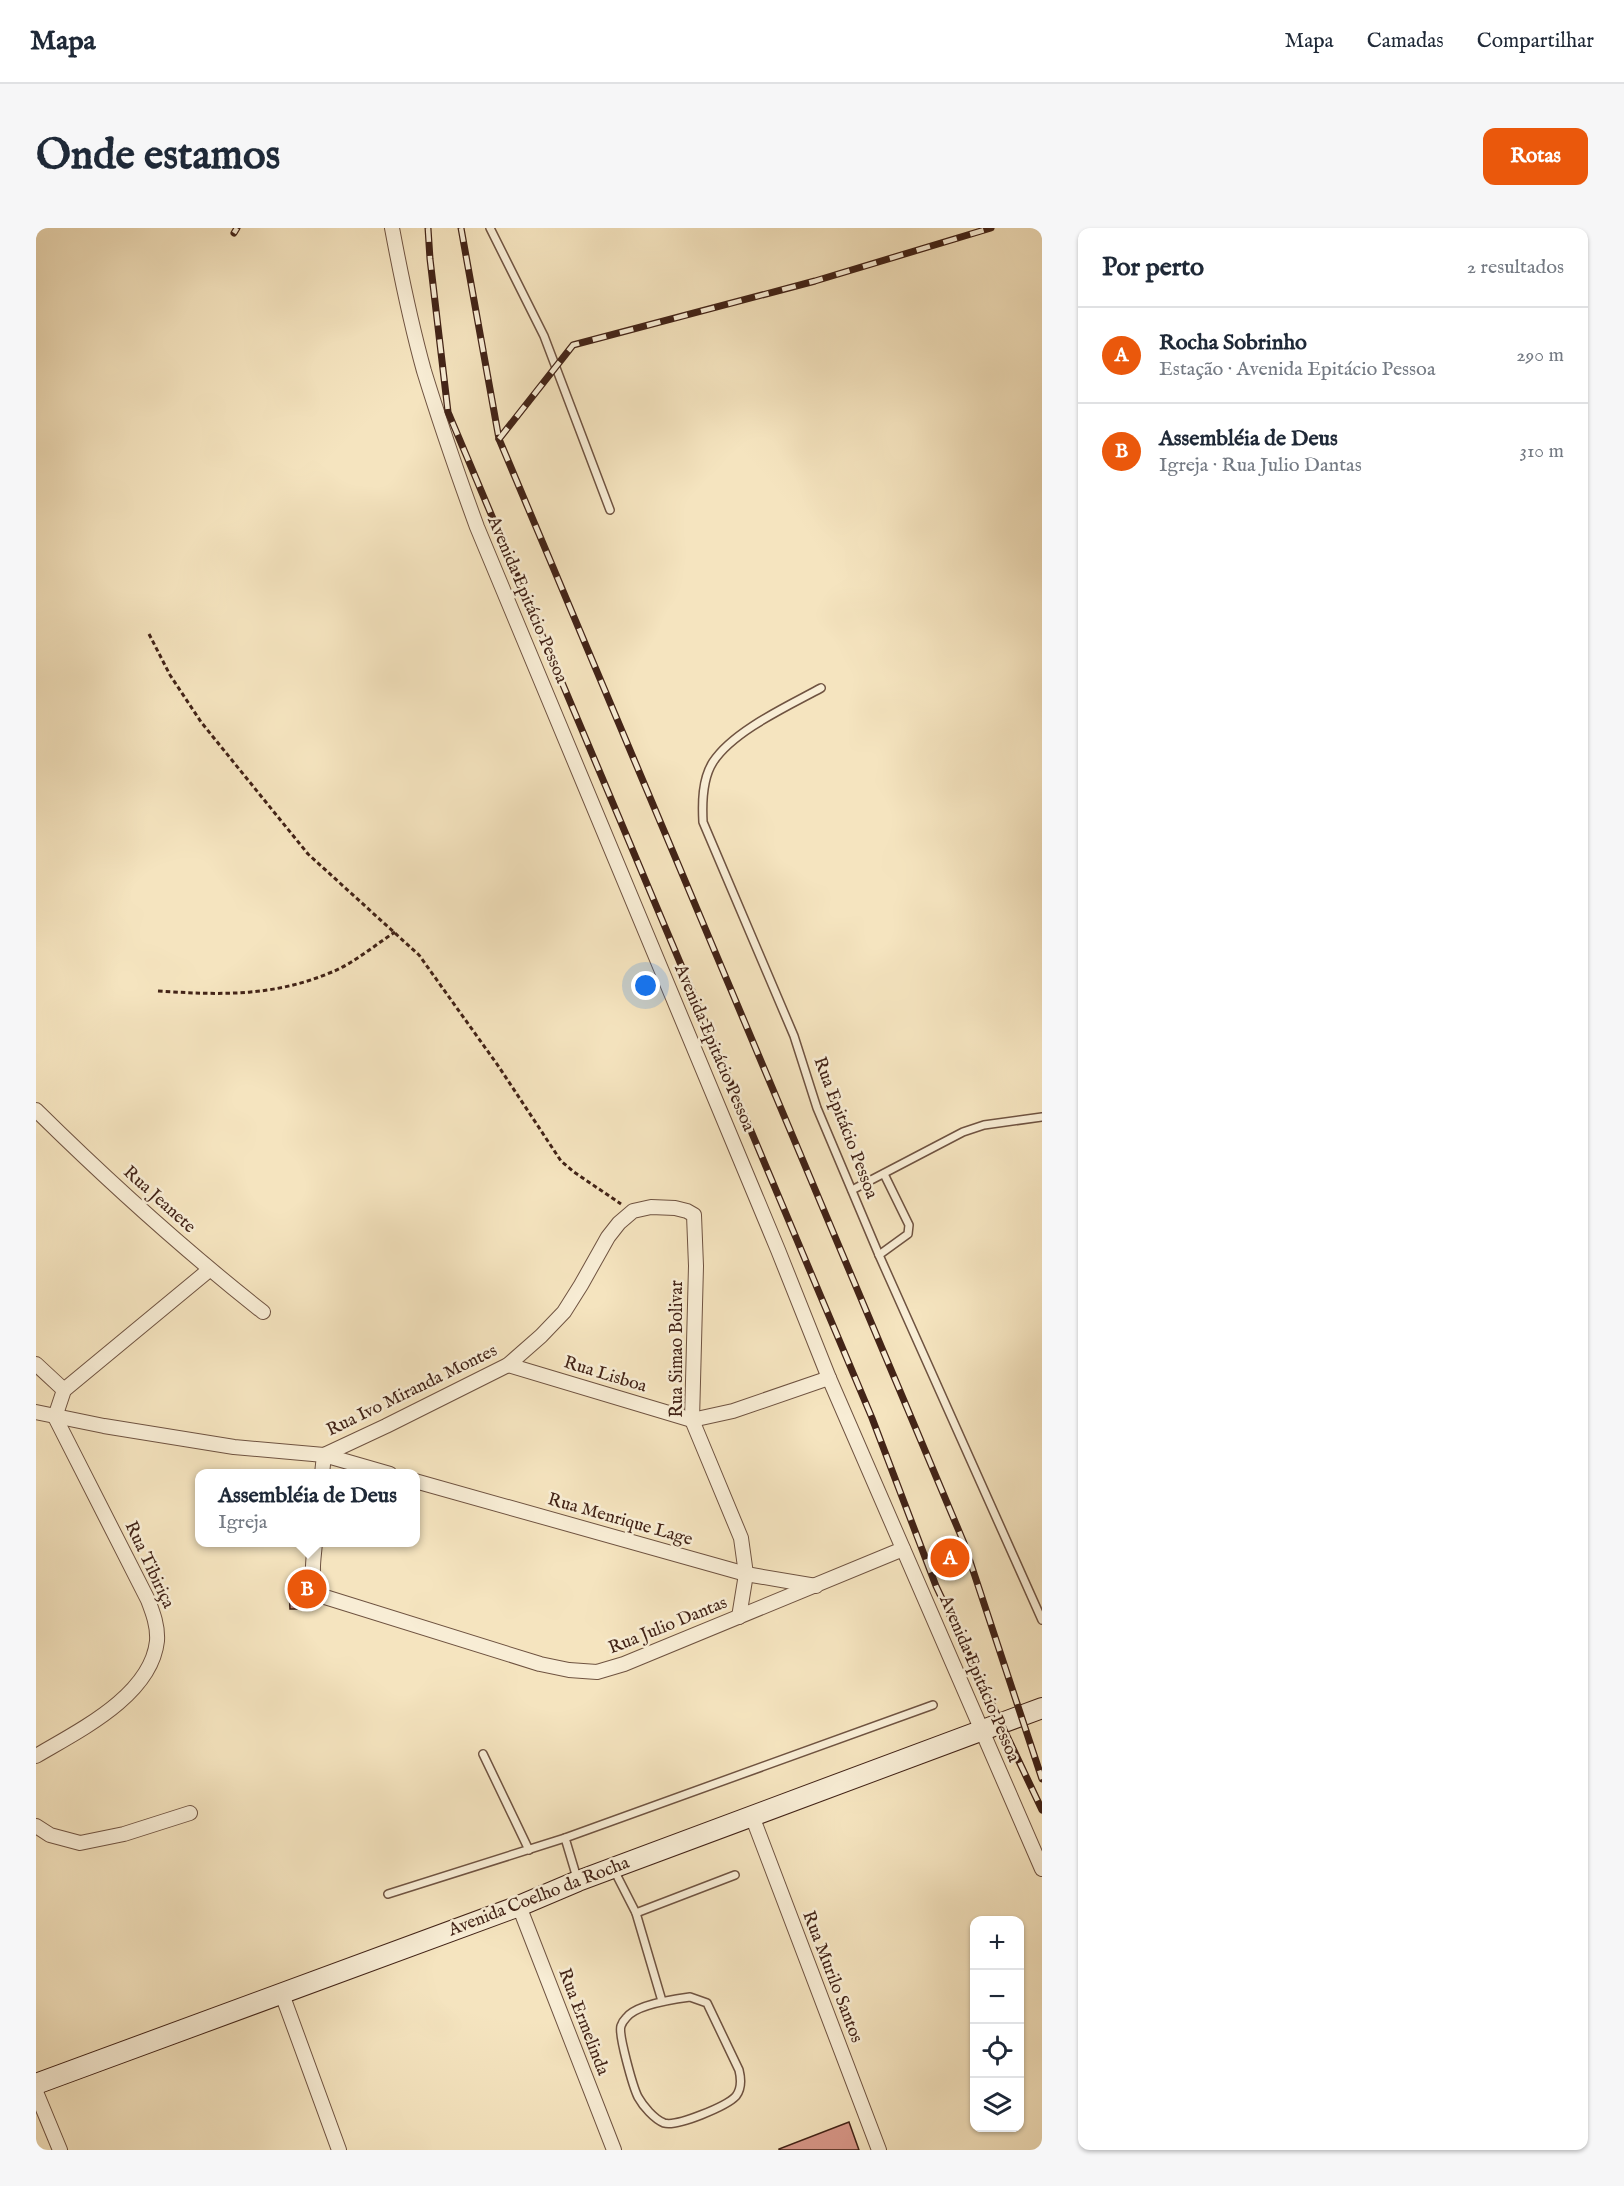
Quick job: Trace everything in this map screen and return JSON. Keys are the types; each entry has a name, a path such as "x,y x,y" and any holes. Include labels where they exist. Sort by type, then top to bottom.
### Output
{"main road":[{"name":"Avenida Coelho da Rocha","path":"36,2085 519,1906 578,1881 1042,1708"}],"street":[{"name":"Avenida Epitácio Pessoa","path":"392,228 405,297 424,369 446,441 477,527 829,1378 1042,1869"},
{"name":"Rua Jeanete","path":"36,1110 209,1270 263,1312"},
{"name":"Rua Simao Bolivar","path":"633,1211 651,1207 675,1208 694,1215 696,1266 692,1420 741,1538 746,1574 739,1617"},
{"name":"Rua Ivo Miranda Montes","path":"36,1412 234,1447 324,1455 508,1365 564,1312 608,1237 633,1211"},
{"path":"55,1417 64,1390 209,1270"},
{"path":"36,1364 64,1390"},
{"name":"Rua Lisboa","path":"508,1365 692,1420 733,1411 829,1378"},
{"name":"Rua Tibiriça","path":"36,1756 101,1718 125,1696 146,1671 157,1640 156,1622 148,1600 55,1417"},
{"path":"322,1469 324,1455 375,1469"},
{"name":"Rua Menrique Lage","path":"420,1482 746,1574 817,1586"},
{"name":"Rua Julio Dantas","path":"315,1547 313,1584 325,1597 540,1664 569,1670 597,1672 624,1665 903,1548"},
{"path":"36,1826 50,1835 80,1843 124,1834 190,1813"},
{"name":"Rua Murilo Santos","path":"752,1816 879,2150"},
{"name":"Rua Ermelinda","path":"519,1906 614,2150"},
{"path":"282,1994 339,2150"},
{"path":"36,2092 60,2150"}],"lane":[{"path":"490,228 544,336 610,510"},
{"name":"Rua Epitácio Pessoa","path":"820,688 741,733 712,763 702,796 704,822 794,1036 817,1108 879,1255 1042,1620"},
{"path":"852,1190 963,1132 984,1125 1042,1118"},
{"path":"879,1255 908,1234 909,1225 884,1174"},
{"path":"388,1894 565,1838 933,1705"},
{"path":"483,1754 529,1850"},
{"path":"565,1838 578,1881"},
{"path":"613,1868 636,1913 662,2001"},
{"path":"636,1913 735,1875"},
{"path":"690,1997 707,2002 739,2070 741,2081 737,2095 724,2105 675,2124 664,2123 652,2115 638,2097 621,2041 620,2026 627,2015 662,2001 690,1997"}],"path":[{"path":"149,634 170,675 201,722 308,854 342,887 395,932 434,973 561,1161 633,1211"},
{"path":"158,991 243,994 290,987 334,971 395,932"}],"building":[{"path":"307,1589 308,1609 290,1609 289,1590"},
{"path":"849,2122 859,2150 779,2150 779,2149"}],"railway":[{"path":"234,233 237,228"},
{"path":"428,228 448,412 872,1418 936,1586 1042,1810"},
{"path":"461,228 499,439 964,1543 1042,1779"},
{"path":"499,439 573,345 815,281 991,228"}],"place":[{"name":"Rocha Sobrinho","path":"950,1558"},
{"name":"Assembléia de Deus","path":"307,1589"}]}
